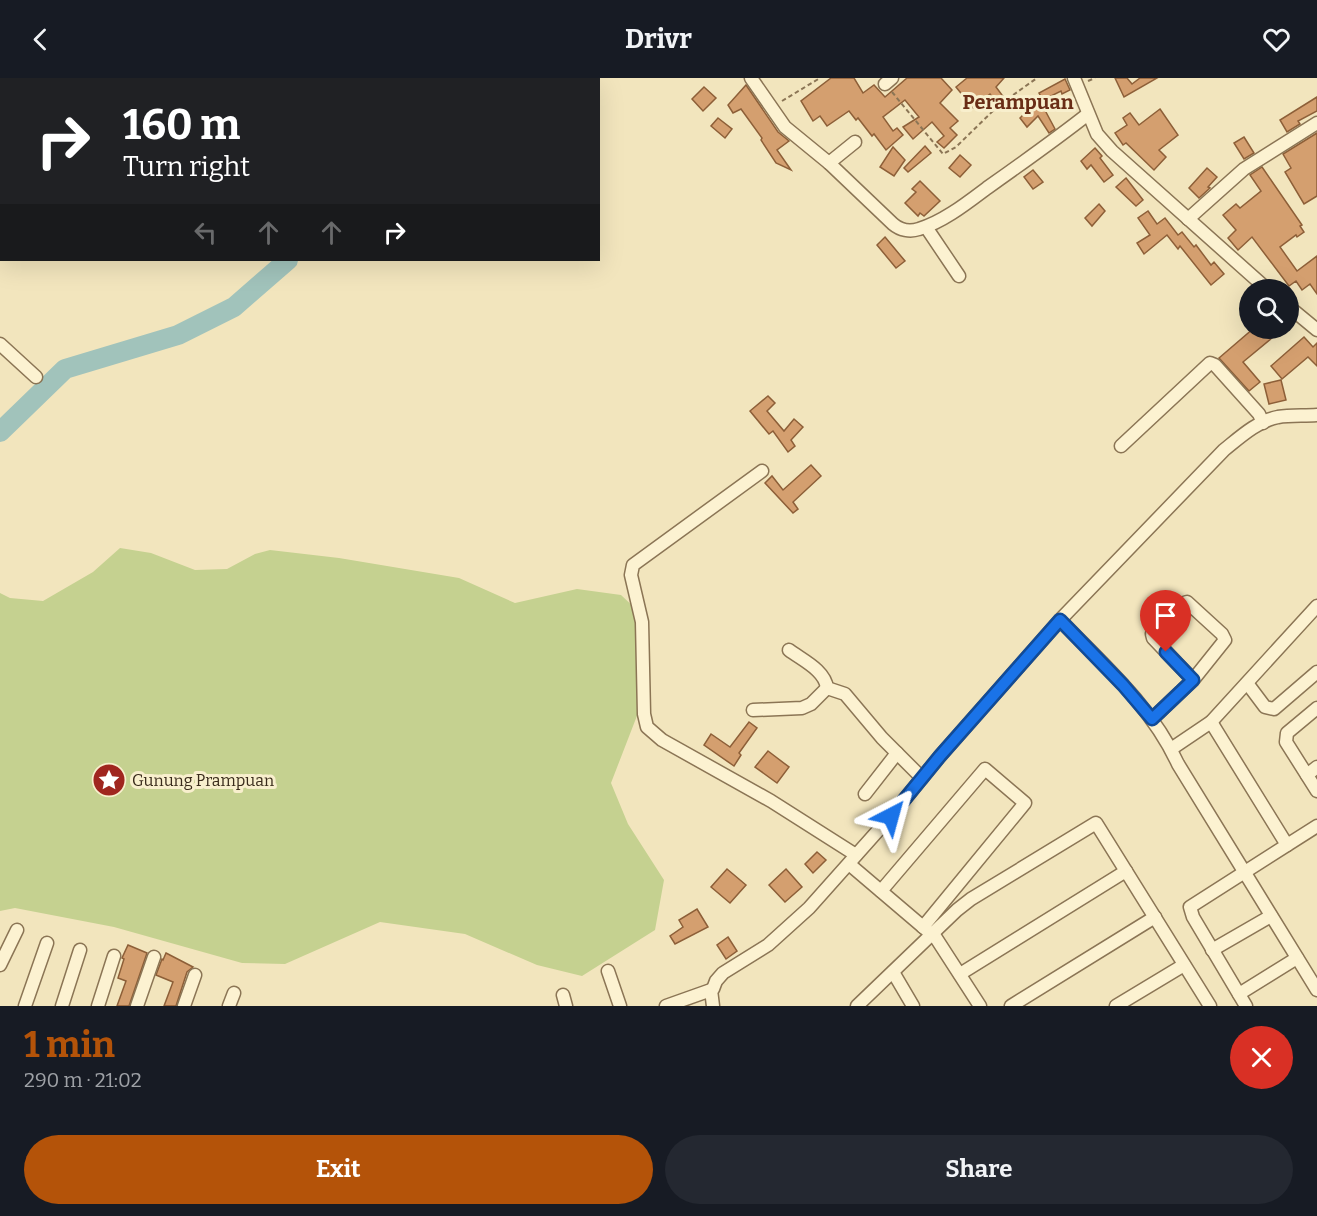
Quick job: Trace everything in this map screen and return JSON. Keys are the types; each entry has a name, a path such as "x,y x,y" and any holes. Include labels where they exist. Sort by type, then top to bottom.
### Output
{"street":[{"path":"751,78 785,128 829,163 898,228 911,230 926,227 962,206 1088,114"},
{"path":"1074,78 1097,134 1112,151 1256,279"},
{"path":"1188,219 1244,169 1317,123"},
{"path":"829,163 855,142"},
{"path":"926,227 959,276"},
{"path":"1299,315 1317,330"},
{"path":"0,344 36,377"},
{"path":"1121,446 1210,363 1215,365 1259,414 1263,423"},
{"path":"666,1006 713,989 723,973 768,945 795,922 1060,620 1224,450 1263,423 1278,417 1317,415"},
{"path":"762,471 633,565 632,574 642,622 644,714 647,727 662,740 771,801 852,859 881,891 942,945 980,1006"},
{"path":"1152,719 1193,680 1226,640 1187,602 1181,604 1152,634 1153,639 1193,680"},
{"path":"1172,749 1211,722 1317,606"},
{"path":"1060,620 1123,685 1152,719 1317,990"},
{"path":"789,650 821,673 826,679 827,687"},
{"path":"1246,682 1265,707 1274,709 1317,672"},
{"path":"827,687 845,694 922,778"},
{"path":"753,710 802,708 811,704 827,687"},
{"path":"1317,708 1287,734 1286,742 1312,771 1317,791"},
{"path":"1211,722 1287,845"},
{"path":"865,794 897,753"},
{"path":"857,1006 893,972 1025,803 985,769 881,891"},
{"path":"927,930 945,920 971,899 1096,823 1210,1006"},
{"path":"1246,1006 1193,917 1191,907 1317,826"},
{"path":"960,974 1126,871"},
{"path":"1212,950 1271,916"},
{"path":"1011,1006 1155,917"},
{"path":"0,965 17,930"},
{"path":"25,1006 47,943"},
{"path":"62,1006 80,950"},
{"path":"98,1006 114,956"},
{"path":"137,1006 154,957"},
{"path":"1239,994 1297,958"},
{"path":"1116,1006 1184,965"},
{"path":"608,971 620,1006"},
{"path":"893,972 913,1006"},
{"path":"184,1006 195,975"},
{"path":"711,990 713,1006"},
{"path":"229,1006 234,993"}],"path":[{"path":"771,107 820,78"},
{"path":"888,81 943,154 956,147 999,105 1037,78"}],"green space":[{"path":"120,548 151,553 195,570 227,569 255,554 270,550 339,558 459,578 515,603 577,589 621,595 638,611 640,708 611,783 628,824 664,880 655,930 582,976 537,965 465,934 380,922 285,964 242,963 114,927 15,908 0,911 0,593 10,598 43,601 93,572"}],"building":[{"path":"831,78 854,78 863,93 874,85 885,97 907,78 941,78 952,90 940,103 958,121 950,128 957,135 944,148 937,142 944,136 932,122 913,139 903,127 919,117 905,100 883,117 893,131 897,128 903,135 886,150 874,134 872,136 858,118 856,120 849,111 827,126 820,116 813,121 801,101"},
{"path":"967,78 1004,78 996,87 1005,99 998,104 990,94 973,108 956,87"},
{"path":"1115,78 1127,78 1132,84 1140,78 1157,78 1124,97"},
{"path":"1065,79 1070,90 1062,94 1061,91 1043,100 1039,93"},
{"path":"746,85 778,132 789,141 777,150 791,170 776,163 761,140 762,138 741,109 733,113 728,105"},
{"path":"704,87 716,98 703,111 692,99"},
{"path":"1317,97 1317,111 1298,121 1300,124 1287,132 1280,120"},
{"path":"1039,99 1055,129 1049,133 1038,116 1027,127 1020,118"},
{"path":"1160,109 1178,135 1159,150 1166,157 1154,170 1126,143 1123,145 1115,133 1127,125 1123,118 1130,113 1139,125"},
{"path":"718,118 732,129 725,138 711,126"},
{"path":"1317,133 1317,196 1304,204 1285,172 1291,168 1283,154"},
{"path":"1244,137 1254,153 1244,159 1234,143"},
{"path":"925,146 931,153 908,172 904,168"},
{"path":"893,147 905,160 894,176 880,167"},
{"path":"1095,148 1113,175 1104,182 1091,165 1087,169 1081,161"},
{"path":"960,155 971,165 960,177 949,168"},
{"path":"1262,167 1302,225 1300,226 1304,232 1280,247 1297,271 1317,256 1317,294 1310,284 1302,290 1299,279 1284,279 1252,237 1238,250 1228,238 1236,230 1223,215 1236,204 1240,208 1261,191 1250,175"},
{"path":"1207,168 1217,177 1208,187 1210,188 1199,198 1189,188"},
{"path":"1033,170 1043,182 1033,189 1024,177"},
{"path":"1126,178 1143,200 1136,206 1116,187"},
{"path":"920,181 940,201 924,216 920,213 918,216 905,203 916,192 912,189"},
{"path":"1099,204 1105,211 1092,226 1085,218"},
{"path":"1148,211 1157,224 1165,218 1178,235 1182,232 1194,247 1196,245 1211,265 1214,262 1224,274 1211,285 1180,246 1178,249 1167,235 1144,254 1137,243 1150,235 1138,218"},
{"path":"885,237 905,261 896,268 877,245"},
{"path":"1304,337 1313,347 1317,343 1317,366 1308,357 1282,379 1271,366"},
{"path":"1241,339 1271,339 1243,362 1260,382 1249,391 1219,358"},
{"path":"1281,380 1286,400 1269,404 1264,384"},
{"path":"768,396 775,403 767,411 784,431 794,419 803,427 791,440 795,446 788,452 773,431 769,434 750,411"},
{"path":"811,465 821,476 793,502 798,509 793,513 765,483 772,476 783,490"},
{"path":"749,722 757,728 739,753 741,755 734,766 704,745 711,734 730,747"},
{"path":"768,751 789,767 777,783 755,767"},
{"path":"817,852 826,860 813,873 805,864"},
{"path":"727,869 746,885 730,903 711,887"},
{"path":"786,869 802,887 785,902 769,885"},
{"path":"697,909 708,927 675,944 670,936 683,927 679,920"},
{"path":"728,937 737,951 726,959 717,945"},
{"path":"128,945 147,953 129,1006 117,1006 126,981 118,978 124,959 122,958"},
{"path":"166,953 193,967 187,972 176,1006 164,1006 173,982 156,975"}],"waterway":[{"path":"0,432 65,369 178,335 234,307 287,261"}],"place":[{"name":"Gunung Prampuan","path":"109,780"}],"district":[{"name":"Perampuan","path":"1018,102"}],"route":[{"path":"891,816 940,756 1060,620 1123,685 1152,719 1193,680 1166,652"}]}
